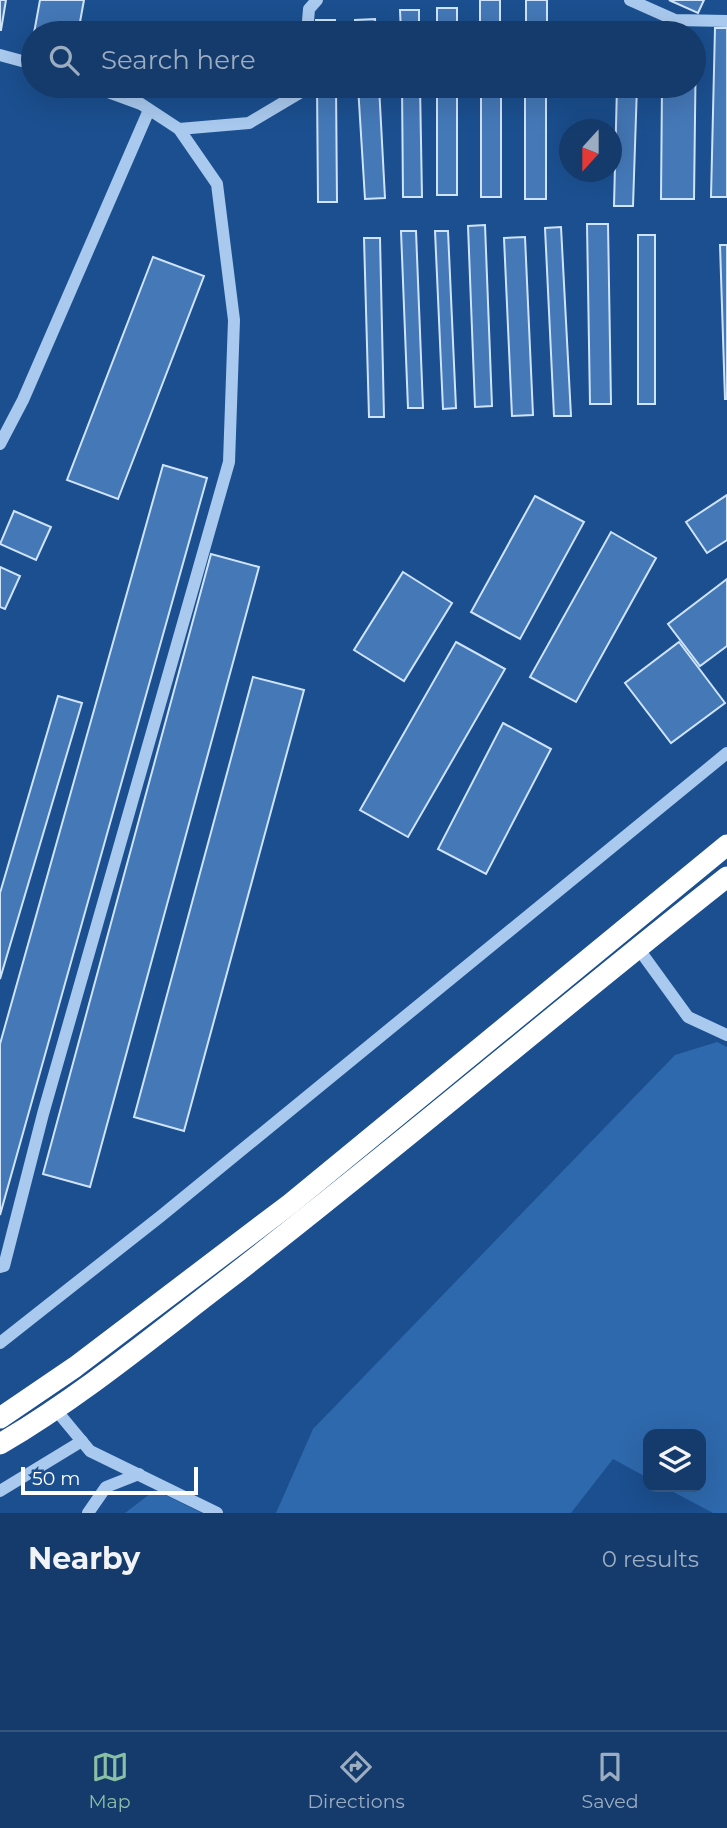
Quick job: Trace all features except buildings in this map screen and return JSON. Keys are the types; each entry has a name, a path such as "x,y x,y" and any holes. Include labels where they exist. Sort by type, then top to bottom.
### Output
{"highway":[{"path":"0,1418 75,1367 290,1203 727,845"},
{"path":"0,1444 56,1410 288,1234 727,877"}],"street":[{"path":"308,21 309,9 317,0"},
{"path":"630,0 675,20 727,21"},
{"path":"0,55 21,61"},
{"path":"0,1267 4,1266 43,1114 229,461 234,320 217,184 179,129 141,104 125,98"},
{"path":"179,129 250,123 291,98"},
{"path":"0,444 23,400 149,110"},
{"path":"0,1343 161,1216 727,752"},
{"path":"638,948 688,1017 727,1035"},
{"path":"56,1410 90,1451 218,1513"},
{"path":"0,1491 82,1441"},
{"path":"88,1513 106,1487 139,1474"}],"shaded area":[{"path":"717,1042 727,1047 727,1513 713,1513 673,1492 706,1492 706,1429 643,1429 643,1475 613,1459 571,1513 276,1513 313,1429 675,1055"},
{"path":"155,1490 202,1513 125,1513"}]}
